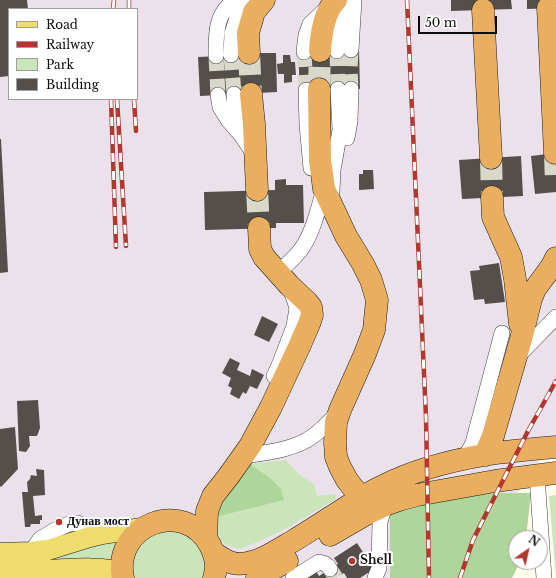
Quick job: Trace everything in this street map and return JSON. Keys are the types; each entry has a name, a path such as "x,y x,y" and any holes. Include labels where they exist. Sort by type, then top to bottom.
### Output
{"highway":[{"path":"232,55 248,32 254,12 264,0"},
{"path":"328,51 321,37 324,21 337,1"},
{"path":"548,8 552,29 555,153"},
{"path":"483,10 491,158"},
{"path":"329,89 320,160 346,236 372,280 377,300 374,330 336,422 336,457 347,480 361,498"},
{"path":"242,94 255,154 257,190"},
{"path":"492,197 493,217 511,257 516,279 513,344"},
{"path":"214,578 216,566 210,545 207,511 213,496 246,451 272,407 312,315 311,307 307,302 264,257 260,249 259,228"},
{"path":"475,457 493,436 513,344 535,289 556,258"},
{"path":"163,520 176,520 198,530 225,560 233,564 243,564 256,561 290,543 361,498 382,486 408,475 443,464 475,457 556,447"},
{"path":"256,578 294,557 368,512 385,505 424,494 546,475"},
{"path":"123,575 122,560 126,548 133,537 142,528 152,523 181,515 213,496"}],"main road":[{"path":"0,553 48,550 90,537 142,528"},
{"path":"0,573 102,569 112,570 123,575"}],"street":[{"path":"232,55 216,36 219,21 224,10 236,0"},
{"path":"232,55 232,33 238,15 246,0"},
{"path":"328,51 354,0"},
{"path":"284,279 303,246 330,189 347,139 350,120 329,89"},
{"path":"241,135 235,113 242,94"},
{"path":"218,95 220,107 228,120 255,154"},
{"path":"475,457 474,443 513,344 556,317"},
{"path":"246,451 296,446 312,437 340,410"},
{"path":"544,578 546,475"},
{"path":"375,578 379,568 380,522 385,505"},
{"path":"293,578 319,562 328,565 334,575"}],"shaded area":[{"path":"0,0 556,0 556,437 511,502 491,578 0,578"}],"green space":[{"path":"286,460 298,474 314,484 317,496 335,494 336,499 285,529 255,543 239,549 226,545 218,538 214,528 215,517 270,478 250,464"},
{"path":"250,464 270,478 281,489 284,500 215,517 217,509"},
{"path":"490,493 531,493 527,530 508,530 508,570 516,570 512,578 390,578 390,510"},
{"path":"556,495 556,578 549,496"},
{"path":"177,527 204,549 206,578 131,578 129,571 139,539"},
{"path":"125,537 115,563 107,559 95,558 33,563"}],"building":[{"path":"0,0 27,0 28,8 8,8 8,76 0,77"},
{"path":"451,0 511,0 512,9 451,11"},
{"path":"527,0 556,0 556,8 527,9"},
{"path":"359,50 360,89 300,91 298,52"},
{"path":"249,53 276,53 277,92 200,96 198,57 246,55"},
{"path":"283,55 290,55 291,62 295,62 296,75 292,75 292,82 284,83 284,74 278,74 277,64 283,63"},
{"path":"0,139 8,272 0,273"},
{"path":"556,153 556,192 535,194 531,156"},
{"path":"521,156 523,196 462,199 459,160"},
{"path":"363,170 373,170 374,189 359,190 359,174 363,174"},
{"path":"286,179 286,185 303,185 304,223 276,223 276,228 205,230 204,192 275,190 275,180"},
{"path":"499,263 505,302 485,304 484,299 474,300 470,271 480,270 479,266"},
{"path":"262,316 278,324 269,342 254,335"},
{"path":"230,358 240,363 237,370 250,376 252,369 264,375 257,389 250,386 246,394 243,392 239,399 230,394 232,388 228,386 231,378 222,373"},
{"path":"38,400 40,428 37,436 29,436 30,446 26,452 19,451 17,401"},
{"path":"15,427 18,469 1,487 0,429"},
{"path":"36,469 44,470 45,495 33,496 35,516 42,515 42,520 40,520 40,524 31,524 30,527 25,527 22,492 28,492 27,482 31,475 37,476"},
{"name":"Shell","path":"357,543 374,569 360,578 347,578 344,573 335,578 305,578 316,571 319,576 338,564 334,558"}],"tunnel":[{"path":"351,50 351,89"},
{"path":"319,89 320,51"},
{"path":"337,51 338,89"},
{"path":"304,52 306,90"},
{"path":"249,53 251,94"},
{"path":"231,55 234,94"},
{"path":"216,56 218,95"},
{"path":"555,153 556,185"},
{"path":"491,158 492,197"},
{"path":"257,190 259,228"},
{"path":"330,569 336,578"}],"railway":[{"path":"113,8 114,0"},
{"path":"129,0 129,8"},
{"path":"407,0 426,417 429,578"},
{"path":"111,100 116,247"},
{"path":"117,100 126,246"},
{"path":"134,100 136,131"},
{"path":"460,578 473,540 528,431 556,381"}],"place":[{"name":"Дунав мост","path":"59,522"},
{"name":"Shell","path":"352,561"}]}
